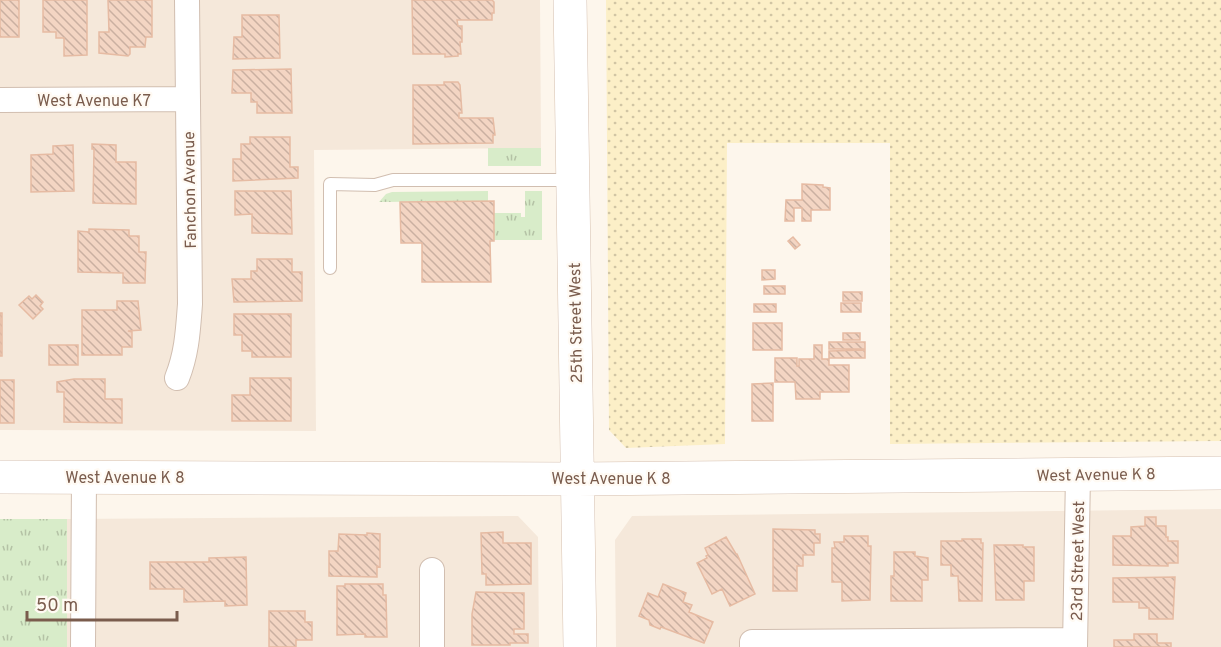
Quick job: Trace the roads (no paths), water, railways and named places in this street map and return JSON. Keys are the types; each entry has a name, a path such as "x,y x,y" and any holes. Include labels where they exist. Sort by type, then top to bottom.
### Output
{"street":[{"name":"Fanchon Avenue","path":"177,378 188,343 190,304 187,0"},
{"name":"25th Street West","path":"570,0 580,647"},
{"name":"West Avenue K7","path":"0,100 188,99"},
{"name":"West Avenue K 8","path":"0,477 577,479 1221,473"},
{"name":"23rd Street West","path":"1075,643 1078,474"},
{"path":"83,647 84,476"},
{"path":"432,570 432,647"},
{"path":"752,647 752,642 1075,643"}],"lane":[{"path":"330,268 330,184 375,185 393,180 572,180"}]}
